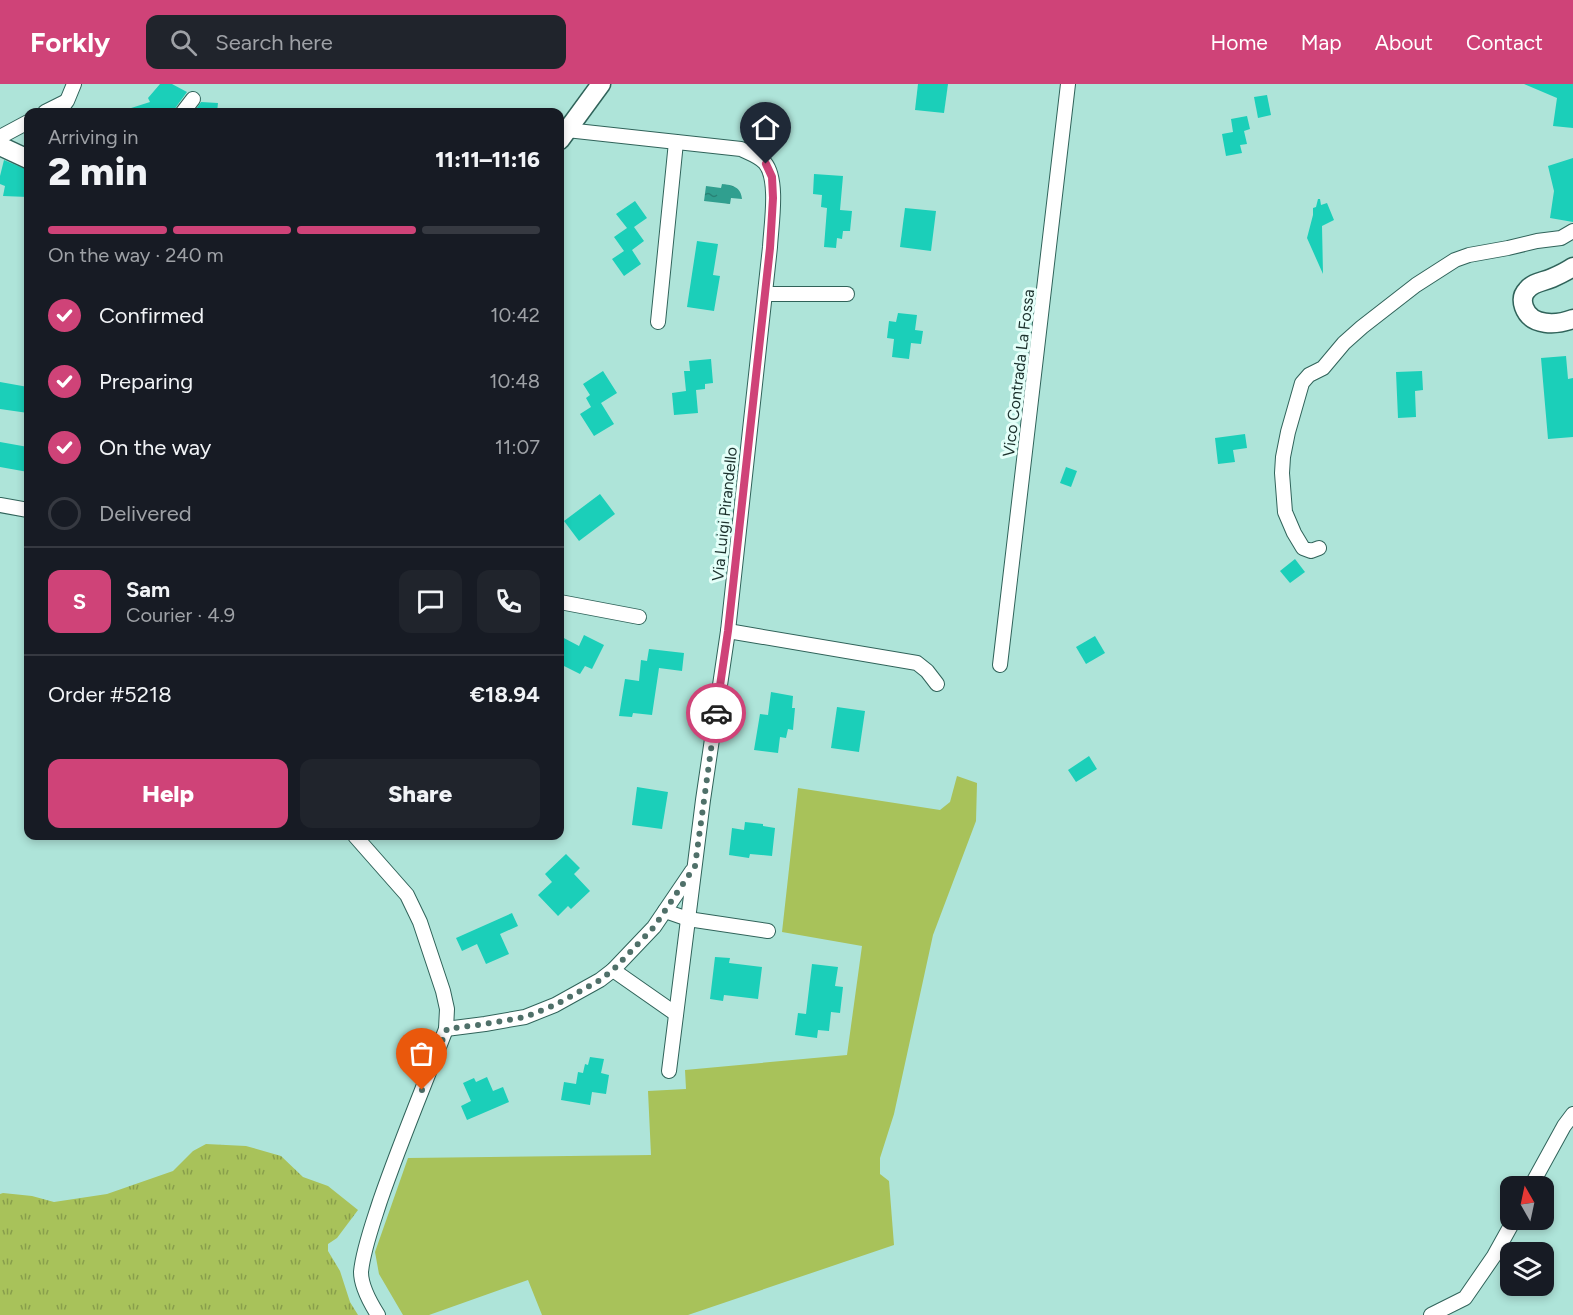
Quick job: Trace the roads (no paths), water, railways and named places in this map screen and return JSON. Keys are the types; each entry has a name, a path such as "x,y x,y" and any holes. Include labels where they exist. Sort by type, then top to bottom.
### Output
{"street":[{"path":"61,108 74,84"},
{"path":"564,134 600,84"},
{"name":"Vico Contrada La Fossa","path":"1000,665 1068,84"},
{"path":"186,108 193,99"},
{"path":"53,108 67,101"},
{"path":"0,137 24,124"},
{"name":"Via Luigi Pirandello","path":"564,135 676,142 741,149 766,164 772,177 770,248 728,631 669,1071"},
{"path":"658,322 676,142"},
{"path":"0,146 24,157"},
{"path":"1319,548 1311,550 1303,548 1285,512 1282,489 1283,457 1302,383 1309,375 1323,368 1344,343 1362,327 1416,285 1455,260 1469,255 1561,238 1573,231"},
{"path":"1573,267 1532,285 1524,292 1522,302 1526,313 1547,324 1573,319"},
{"path":"765,294 848,294"},
{"path":"0,505 24,509"},
{"path":"564,603 639,617"},
{"path":"728,631 917,663 937,684"},
{"path":"359,840 407,895 443,991 447,1009 447,1029 390,1171 365,1252 361,1274 369,1300 378,1315"},
{"path":"447,1029 525,1017 555,1005 600,980 613,970 654,927 695,866"},
{"path":"665,911 688,919 768,931"},
{"path":"613,970 676,1014"},
{"path":"1537,1176 1564,1126 1573,1114"},
{"path":"1431,1315 1466,1298 1508,1230"}],"water":[{"path":"722,184 736,187 742,199 731,198 730,204 704,201 706,186 721,188"}]}
